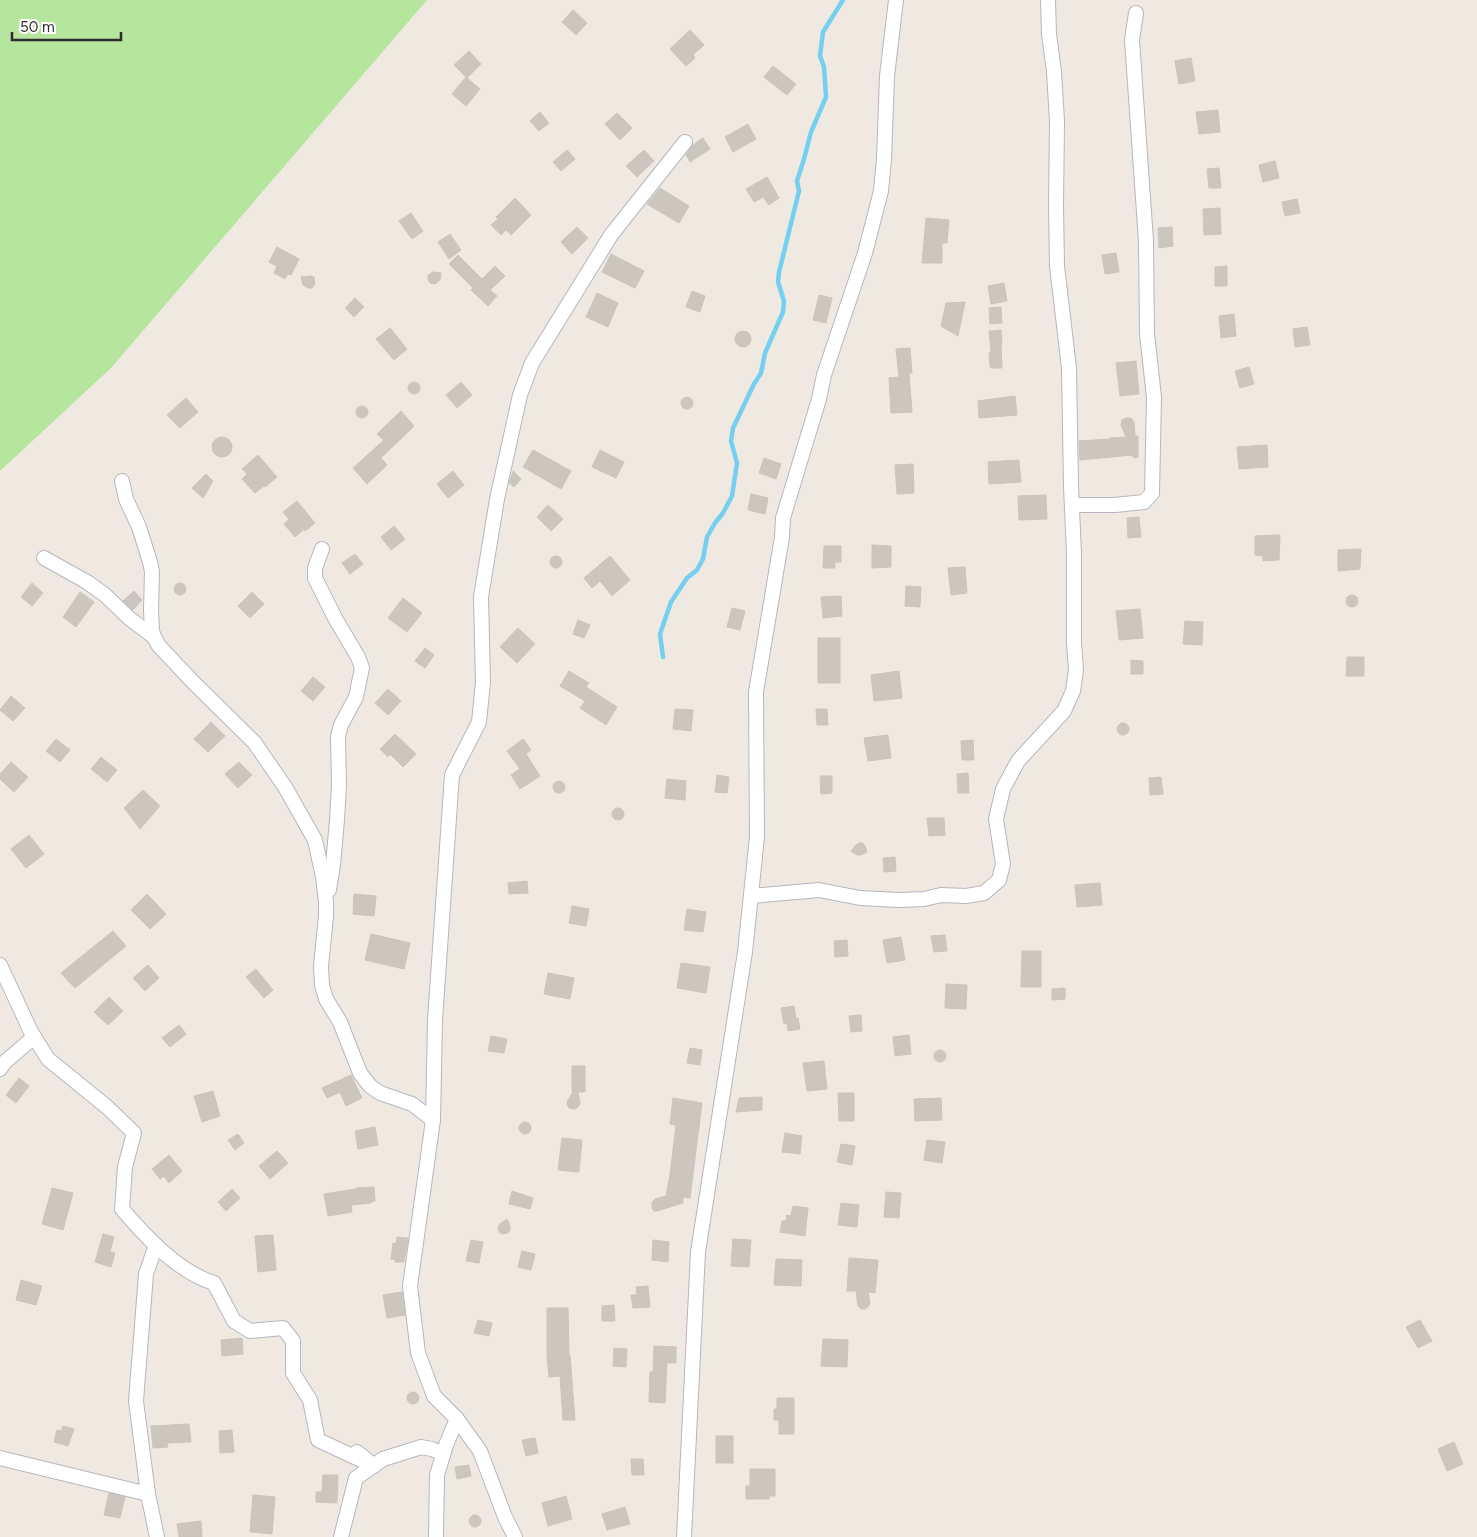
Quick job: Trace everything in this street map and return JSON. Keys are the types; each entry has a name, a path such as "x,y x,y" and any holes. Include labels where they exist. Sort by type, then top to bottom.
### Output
{"street":[{"path":"684,1537 698,1252 745,952 757,837 756,692 782,537 783,518 819,399 824,375 866,253 881,190 887,76 896,0"},
{"path":"750,896 819,890 860,898 899,900 924,899 941,895 966,896 984,893 999,880 1003,864 996,819 1003,789 1018,761 1064,711 1073,691 1076,670 1069,368 1057,266 1057,121 1049,34 1048,0"},
{"path":"1072,505 1115,505 1144,502 1152,493 1154,397 1147,334 1146,241 1132,40 1136,13"},
{"path":"515,1537 505,1517 480,1451 456,1419 434,1396 418,1353 410,1286 433,1120 435,1020 452,775 478,722 483,682 481,597 497,499 520,396 532,363 611,235 684,142"},
{"path":"122,481 126,499 139,527 150,562 152,572 152,631 154,637 159,646 194,683 254,742 285,787 315,840 326,902 321,966 322,985 326,999 340,1022 360,1073 370,1086 380,1093 412,1104 433,1120"},
{"path":"322,550 315,568 315,578 330,609 358,657 362,668 356,697 341,725 338,736 335,844 326,902"},
{"path":"44,558 105,595 128,618 154,637"},
{"path":"0,965 34,1037 48,1059 108,1107 134,1133 125,1167 122,1209 144,1235 156,1245 200,1279 214,1283 234,1321 250,1331 283,1328 292,1341 293,1374 310,1400 318,1440 374,1466"},
{"path":"0,1069 5,1062 34,1037"},
{"path":"156,1245 146,1274 136,1401 148,1494 157,1537"},
{"path":"436,1537 437,1475 456,1419"},
{"path":"340,1537 356,1478 383,1459 421,1447 443,1454"},
{"path":"357,1452 374,1466"},
{"path":"0,1458 148,1494"}],"green space":[{"path":"0,0 427,0 111,368 0,471"}],"building":[{"path":"573,10 587,23 576,35 562,22"},
{"path":"690,30 704,45 693,55 695,58 686,66 670,49"},
{"path":"469,51 481,64 467,78 454,65"},
{"path":"1191,58 1195,81 1179,84 1175,61"},
{"path":"773,66 796,84 787,95 764,77"},
{"path":"466,77 480,89 466,106 452,94"},
{"path":"1218,110 1220,132 1199,134 1196,112"},
{"path":"540,112 549,123 539,131 530,121"},
{"path":"617,113 632,128 620,140 605,124"},
{"path":"748,124 756,139 733,152 725,137"},
{"path":"703,138 710,149 690,162 686,155 693,145"},
{"path":"567,150 575,159 561,171 553,162"},
{"path":"644,150 654,161 637,177 626,166"},
{"path":"1275,161 1279,178 1263,182 1259,165"},
{"path":"1219,168 1221,188 1209,188 1207,169"},
{"path":"767,177 779,198 769,205 763,197 754,202 746,189"},
{"path":"660,188 689,206 679,223 647,204"},
{"path":"515,198 531,215 511,235 506,230 501,235 491,225 498,219 496,217"},
{"path":"1297,199 1300,213 1285,216 1282,202"},
{"path":"1220,208 1221,234 1204,235 1203,209"},
{"path":"411,213 423,231 412,239 399,221"},
{"path":"926,218 949,220 947,243 942,243 942,263 922,263"},
{"path":"577,227 588,238 572,254 561,242"},
{"path":"1172,227 1173,246 1159,248 1158,228"},
{"path":"450,234 461,250 449,259 438,242"},
{"path":"277,247 299,259 291,275 288,274 285,279 274,273 277,266 269,262"},
{"path":"1116,253 1119,272 1105,274 1102,255"},
{"path":"611,254 644,271 635,288 602,272"},
{"path":"458,255 482,279 495,266 505,276 490,290 497,296 488,306 471,290 473,288 449,264"},
{"path":"1227,266 1227,286 1215,286 1215,267"},
{"path":"433,272 441,273 440,280 435,284 430,283 428,279 428,275"},
{"path":"301,277 314,277 315,284 312,288 308,288 303,285"},
{"path":"1004,283 1007,301 991,304 988,286"},
{"path":"692,291 705,296 700,312 686,307"},
{"path":"597,293 618,303 608,327 586,317"},
{"path":"819,295 832,298 826,323 813,320"},
{"path":"355,298 364,307 354,317 345,308"},
{"path":"965,302 958,336 941,326 946,303"},
{"path":"1001,307 1002,323 990,324 989,308"},
{"path":"1234,314 1236,336 1221,338 1219,316"},
{"path":"1307,327 1310,345 1295,347 1293,329"},
{"path":"390,328 407,349 394,360 376,339"},
{"path":"1001,330 1002,368 992,368 990,367 989,331"},
{"path":"743,331 749,333 751,339 749,345 743,347 737,345 735,339 737,333"},
{"path":"910,348 912,373 909,373 912,412 891,413 889,378 899,377 896,349"},
{"path":"1136,361 1139,394 1120,396 1116,363"},
{"path":"1249,367 1254,384 1240,388 1235,371"},
{"path":"412,382 416,382 420,388 416,394 412,394 408,390 408,386"},
{"path":"461,382 472,395 457,408 446,395"},
{"path":"1015,396 1017,415 979,418 978,401"},
{"path":"685,397 689,397 693,403 689,409 685,409 681,405 681,401"},
{"path":"186,398 198,412 180,428 167,415"},
{"path":"360,406 364,406 368,412 364,418 360,418 356,414 356,410"},
{"path":"401,411 414,426 381,458 387,465 367,484 353,468 384,440 377,434"},
{"path":"1131,418 1134,422 1135,436 1138,436 1138,457 1134,458 1132,455 1080,460 1079,441 1126,437 1121,425 1122,420"},
{"path":"222,437 229,440 232,447 229,454 222,457 215,454 212,447 215,440"},
{"path":"1267,445 1268,467 1239,469 1237,447"},
{"path":"533,450 571,471 561,489 523,467"},
{"path":"600,450 624,462 616,478 592,467"},
{"path":"258,455 277,477 255,493 242,479 247,474 242,469"},
{"path":"764,458 781,464 776,479 759,473"},
{"path":"1019,460 1021,482 989,484 988,462"},
{"path":"913,464 914,493 897,494 895,465"},
{"path":"453,471 464,485 448,498 437,484"},
{"path":"513,471 521,479 514,487 509,483"},
{"path":"206,474 213,481 203,498 192,488"},
{"path":"751,494 768,498 765,514 748,510"},
{"path":"1046,495 1047,519 1019,520 1018,496"},
{"path":"297,501 315,523 295,537 284,524 289,519 283,512"},
{"path":"548,505 563,519 551,531 537,517"},
{"path":"1139,517 1141,537 1128,538 1127,518"},
{"path":"394,526 405,539 391,550 381,537"},
{"path":"1280,535 1279,560 1263,561 1263,556 1255,555 1255,536"},
{"path":"872,545 891,546 891,567 872,568"},
{"path":"824,546 841,546 841,562 835,562 835,568 823,568"},
{"path":"1361,549 1360,569 1338,571 1338,550"},
{"path":"355,554 363,564 350,574 342,563"},
{"path":"554,556 558,556 562,562 558,568 554,568 550,564 550,560"},
{"path":"610,556 630,580 612,596 600,581 592,588 584,578"},
{"path":"965,567 967,593 951,595 948,568"},
{"path":"32,583 43,593 32,606 21,597"},
{"path":"178,583 182,583 186,589 182,595 178,595 174,591 174,587"},
{"path":"906,586 921,587 920,607 905,606"},
{"path":"134,591 142,600 133,610 123,601"},
{"path":"80,592 94,602 76,627 63,617"},
{"path":"252,592 264,604 250,618 238,606"},
{"path":"1350,595 1354,595 1358,601 1354,607 1350,607 1346,603 1346,599"},
{"path":"841,596 842,616 823,618 821,597"},
{"path":"403,598 422,613 407,632 388,618"},
{"path":"732,608 745,611 740,630 727,627"},
{"path":"1140,609 1143,638 1119,640 1116,611"},
{"path":"578,620 590,625 584,638 573,634"},
{"path":"1185,621 1203,622 1202,645 1183,644"},
{"path":"518,628 535,644 517,663 500,647"},
{"path":"818,638 840,638 840,683 818,683"},
{"path":"425,648 434,655 425,668 415,661"},
{"path":"1347,657 1364,657 1364,676 1346,676"},
{"path":"1131,660 1143,661 1143,674 1131,674"},
{"path":"569,671 589,683 586,687 617,707 606,725 580,708 585,701 560,686"},
{"path":"899,671 902,698 874,701 871,675"},
{"path":"313,677 325,687 313,701 301,691"},
{"path":"388,689 401,701 388,715 375,703"},
{"path":"11,696 25,708 13,721 0,710"},
{"path":"675,709 693,710 691,731 673,729"},
{"path":"816,709 827,709 828,725 817,725"},
{"path":"211,722 225,736 208,752 194,739"},
{"path":"1121,723 1125,723 1129,729 1125,735 1121,735 1117,731 1117,727"},
{"path":"395,734 416,754 403,767 390,754 388,757 380,749"},
{"path":"888,735 891,758 868,761 864,738"},
{"path":"56,739 70,750 60,762 46,751"},
{"path":"523,739 531,750 526,754 540,776 520,789 511,775 520,769 507,751"},
{"path":"973,740 974,760 962,760 961,741"},
{"path":"101,757 117,770 107,782 91,769"},
{"path":"11,762 28,777 14,792 0,779 0,774"},
{"path":"239,762 252,775 238,788 225,774"},
{"path":"968,773 969,793 958,793 957,774"},
{"path":"717,775 729,777 727,793 715,792"},
{"path":"820,776 832,776 832,793 821,794"},
{"path":"1161,777 1163,794 1150,795 1149,778"},
{"path":"667,779 686,781 685,800 665,798"},
{"path":"557,781 561,781 565,787 561,793 557,793 553,789 553,785"},
{"path":"143,790 160,806 140,829 124,808"},
{"path":"616,808 620,808 624,814 620,820 616,820 612,816 612,812"},
{"path":"927,818 944,818 945,835 929,836"},
{"path":"29,835 44,854 26,868 11,849"},
{"path":"859,843 863,843 867,852 857,855 851,851"},
{"path":"895,857 896,871 884,872 883,858"},
{"path":"527,881 528,893 509,894 508,883"},
{"path":"1100,883 1102,905 1077,907 1075,885"},
{"path":"147,894 166,914 150,929 131,910"},
{"path":"354,894 376,896 374,916 353,914"},
{"path":"572,906 589,909 586,926 569,923"},
{"path":"687,909 706,912 703,932 684,930"},
{"path":"113,931 126,946 75,988 61,973"},
{"path":"371,934 410,943 404,969 365,960"},
{"path":"945,935 947,951 934,952 931,936"},
{"path":"901,937 905,960 887,963 883,940"},
{"path":"847,940 848,956 835,957 834,941"},
{"path":"1022,951 1041,951 1041,987 1021,987"},
{"path":"681,963 710,967 706,993 677,988"},
{"path":"148,965 159,978 145,991 133,978"},
{"path":"256,969 273,990 264,998 246,977"},
{"path":"548,973 574,978 570,999 544,994"},
{"path":"946,984 967,985 966,1009 945,1008"},
{"path":"1065,988 1065,999 1052,1000 1052,989"},
{"path":"109,997 123,1011 108,1025 94,1012"},
{"path":"794,1006 800,1029 788,1031 787,1023 784,1024 781,1008"},
{"path":"861,1015 862,1031 851,1032 849,1016"},
{"path":"179,1025 186,1034 170,1047 162,1038"},
{"path":"909,1035 911,1054 895,1056 893,1037"},
{"path":"491,1036 507,1039 504,1053 488,1051"},
{"path":"690,1048 702,1050 700,1065 687,1063"},
{"path":"938,1050 942,1050 946,1056 942,1062 938,1062 934,1058 934,1054"},
{"path":"824,1061 827,1089 807,1091 803,1063"},
{"path":"572,1066 585,1066 585,1092 578,1092 580,1103 575,1109 569,1108 567,1104 573,1092"},
{"path":"351,1075 362,1098 346,1106 340,1092 327,1098 322,1088"},
{"path":"19,1078 29,1086 16,1103 6,1095"},
{"path":"213,1091 220,1116 202,1122 194,1096"},
{"path":"838,1093 854,1093 854,1121 839,1121"},
{"path":"762,1097 762,1110 736,1112 739,1098"},
{"path":"673,1098 702,1103 690,1198 683,1197 683,1203 654,1211 652,1202 655,1199 666,1196 670,1175 676,1125 670,1124"},
{"path":"941,1098 942,1120 915,1121 914,1099"},
{"path":"523,1122 527,1122 531,1128 527,1134 523,1134 519,1130 519,1126"},
{"path":"375,1127 378,1145 358,1149 355,1131"},
{"path":"785,1133 802,1136 800,1154 782,1152"},
{"path":"238,1134 244,1143 235,1150 228,1140"},
{"path":"562,1138 582,1140 579,1172 558,1170"},
{"path":"927,1140 945,1142 942,1163 924,1160"},
{"path":"841,1144 855,1146 852,1165 837,1162"},
{"path":"277,1151 288,1163 270,1179 259,1166"},
{"path":"169,1155 182,1171 169,1183 164,1176 160,1179 152,1169"},
{"path":"374,1187 375,1201 351,1205 352,1212 328,1216 324,1194 356,1188"},
{"path":"52,1188 73,1193 63,1230 42,1224"},
{"path":"232,1189 240,1198 226,1211 218,1202"},
{"path":"512,1191 533,1198 530,1209 509,1204"},
{"path":"886,1192 901,1193 899,1218 884,1217"},
{"path":"841,1203 859,1205 857,1227 838,1225"},
{"path":"793,1206 808,1208 805,1236 780,1232 782,1221 786,1221 787,1215 791,1216"},
{"path":"507,1219 510,1230 508,1233 502,1234 499,1232 498,1227"},
{"path":"103,1234 114,1237 110,1252 115,1253 111,1267 95,1262"},
{"path":"273,1235 276,1270 258,1272 255,1236"},
{"path":"397,1237 408,1238 404,1262 395,1262 396,1260 391,1259 393,1243 396,1244"},
{"path":"733,1239 751,1240 749,1267 731,1266"},
{"path":"471,1240 483,1242 479,1263 466,1261"},
{"path":"653,1240 669,1242 668,1262 652,1260"},
{"path":"522,1251 535,1254 531,1270 518,1267"},
{"path":"849,1258 878,1260 875,1293 868,1292 870,1303 865,1309 861,1309 858,1306 856,1291 847,1291"},
{"path":"776,1259 802,1260 801,1286 774,1285"},
{"path":"21,1280 42,1286 36,1305 16,1300"},
{"path":"648,1286 650,1307 633,1308 631,1295 637,1295 636,1287"},
{"path":"402,1292 405,1315 387,1318 383,1295"},
{"path":"614,1305 615,1321 602,1321 602,1306"},
{"path":"547,1308 568,1308 569,1355 575,1420 563,1420 560,1376 549,1377"},
{"path":"478,1320 492,1323 489,1336 474,1333"},
{"path":"1420,1320 1432,1341 1418,1348 1406,1327"},
{"path":"242,1338 243,1354 222,1356 221,1340"},
{"path":"823,1339 848,1340 847,1367 821,1366"},
{"path":"654,1346 676,1347 676,1363 667,1363 665,1403 649,1402 650,1372 653,1372"},
{"path":"614,1348 627,1349 626,1367 613,1366"},
{"path":"411,1392 415,1392 419,1398 415,1404 411,1404 407,1400 407,1396"},
{"path":"777,1398 794,1398 794,1434 779,1434 779,1420 774,1420"},
{"path":"189,1424 191,1442 167,1443 168,1447 153,1448 151,1426"},
{"path":"63,1426 74,1429 68,1446 54,1442 57,1430 61,1431"},
{"path":"232,1430 234,1452 220,1453 219,1431"},
{"path":"716,1436 733,1436 733,1463 716,1463"},
{"path":"535,1438 538,1453 526,1456 522,1440"},
{"path":"1454,1442 1463,1464 1447,1471 1438,1449"},
{"path":"631,1459 643,1459 644,1475 632,1475"},
{"path":"469,1465 471,1476 457,1479 455,1467"},
{"path":"750,1469 775,1469 775,1496 769,1496 769,1499 746,1499 746,1486 750,1486"},
{"path":"323,1475 338,1475 337,1503 316,1502 316,1492 322,1492"},
{"path":"109,1493 125,1497 120,1518 104,1515"},
{"path":"253,1495 275,1497 272,1534 250,1532"},
{"path":"566,1496 572,1519 548,1526 542,1503"},
{"path":"625,1507 630,1524 607,1530 602,1514"},
{"path":"473,1515 477,1515 481,1521 477,1527 473,1527 469,1523 469,1519"},
{"path":"201,1521 202,1537 179,1537 177,1524"}],"waterway":[{"path":"663,657 660,634 671,602 687,578 697,570 703,559 707,537 732,496 737,463 731,441 733,428 761,373 765,353 783,312 784,301 778,282 779,272 799,191 797,181 811,132 826,97 824,67 820,56 823,32 843,0"}]}
